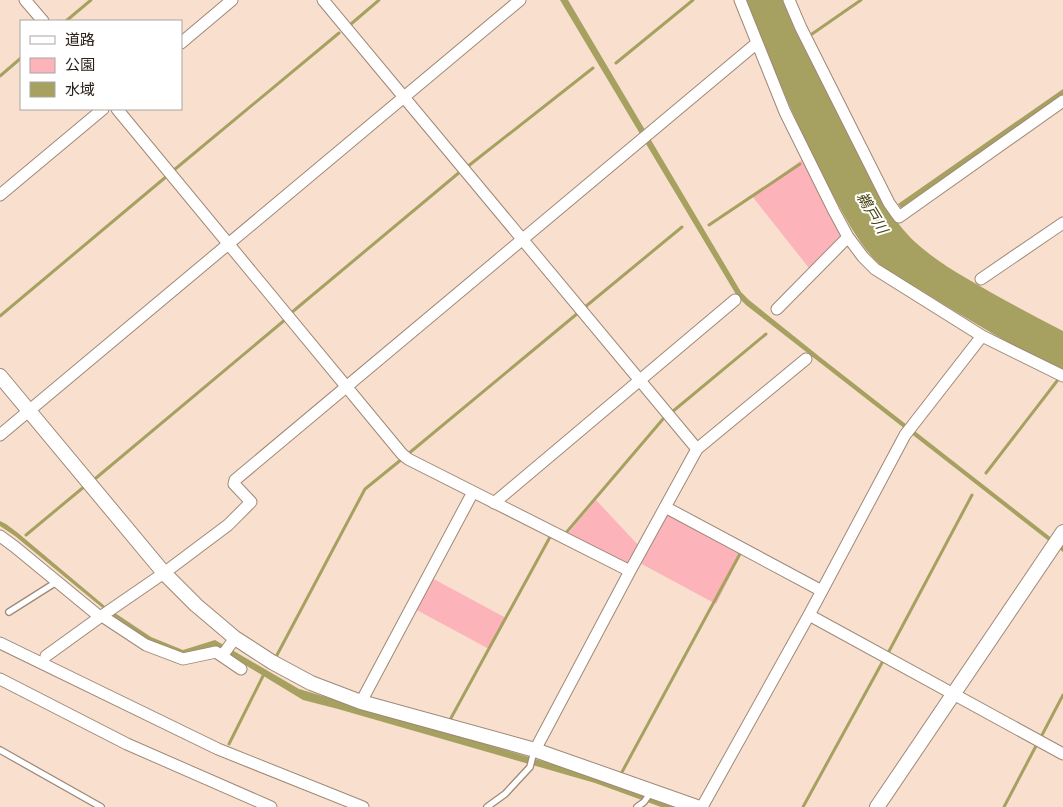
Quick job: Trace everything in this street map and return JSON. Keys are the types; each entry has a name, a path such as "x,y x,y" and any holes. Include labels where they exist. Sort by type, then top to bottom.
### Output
{"street":[{"path":"25,0 42,20"},
{"path":"182,42 232,0"},
{"path":"323,0 698,449"},
{"path":"0,435 520,0"},
{"path":"740,0 785,112 848,237 863,257 875,269 982,336 1063,376"},
{"path":"790,0 801,28 824,75 899,217 1063,101"},
{"path":"46,656 164,573 228,525 251,502 234,484 235,480 757,43"},
{"path":"0,195 102,110"},
{"path":"118,110 402,454 408,459 630,571"},
{"path":"981,279 1063,223"},
{"path":"777,310 848,237"},
{"path":"494,502 735,300"},
{"path":"702,807 909,430 982,336"},
{"path":"534,750 698,449 806,359"},
{"path":"0,376 164,573 196,605 241,669"},
{"path":"361,702 473,492"},
{"path":"665,507 822,591"},
{"path":"0,536 146,645 183,660 228,648 272,662 311,683 361,702 534,750 648,796 697,807"},
{"path":"877,807 1058,540"},
{"path":"809,615 1063,754"},
{"path":"0,643 218,749 363,807"},
{"path":"0,679 127,744 271,807"}],"lane":[{"path":"9,612 58,581"},
{"path":"0,750 101,807"},
{"path":"487,807 505,794 530,767 534,750"},
{"path":"637,807 648,796"}],"green space":[{"path":"803,159 841,235 809,268 752,196"},
{"path":"596,500 640,547 628,567 566,536"},
{"path":"665,513 741,554 716,604 638,562"},
{"path":"430,577 506,618 489,649 413,608"}],"water":[{"path":"560,0 568,0 741,292 820,357 1063,547 1063,552 746,305 737,296"},
{"name":"鵜戸川","path":"746,0 785,0 839,116 879,192 902,228 922,248 949,268 1063,331 1063,372 992,333 891,273 869,253 848,222 809,149"},
{"path":"1063,89 1063,95 901,208 898,204"},
{"path":"0,521 18,533 106,607 151,637 183,650 215,640 299,689 583,773 674,807 661,807 595,783 303,700 214,646 183,655 150,641 105,610 15,536 0,526"}],"waterway":[{"path":"67,20 91,0"},
{"path":"351,24 379,0"},
{"path":"616,63 693,0"},
{"path":"812,34 861,0"},
{"path":"174,170 339,33"},
{"path":"0,76 20,59"},
{"path":"467,167 593,68"},
{"path":"709,225 800,164"},
{"path":"291,313 461,171"},
{"path":"0,316 167,176"},
{"path":"585,307 682,227"},
{"path":"408,454 578,313"},
{"path":"96,478 286,319"},
{"path":"672,412 766,334"},
{"path":"986,473 1057,381"},
{"path":"565,534 663,419"},
{"path":"277,655 365,489 402,459"},
{"path":"26,535 85,486"},
{"path":"887,655 972,495"},
{"path":"451,718 550,537"},
{"path":"622,772 741,552"},
{"path":"803,807 883,661"},
{"path":"229,744 264,674"},
{"path":"1042,735 1063,695"},
{"path":"1004,807 1037,744"}]}
